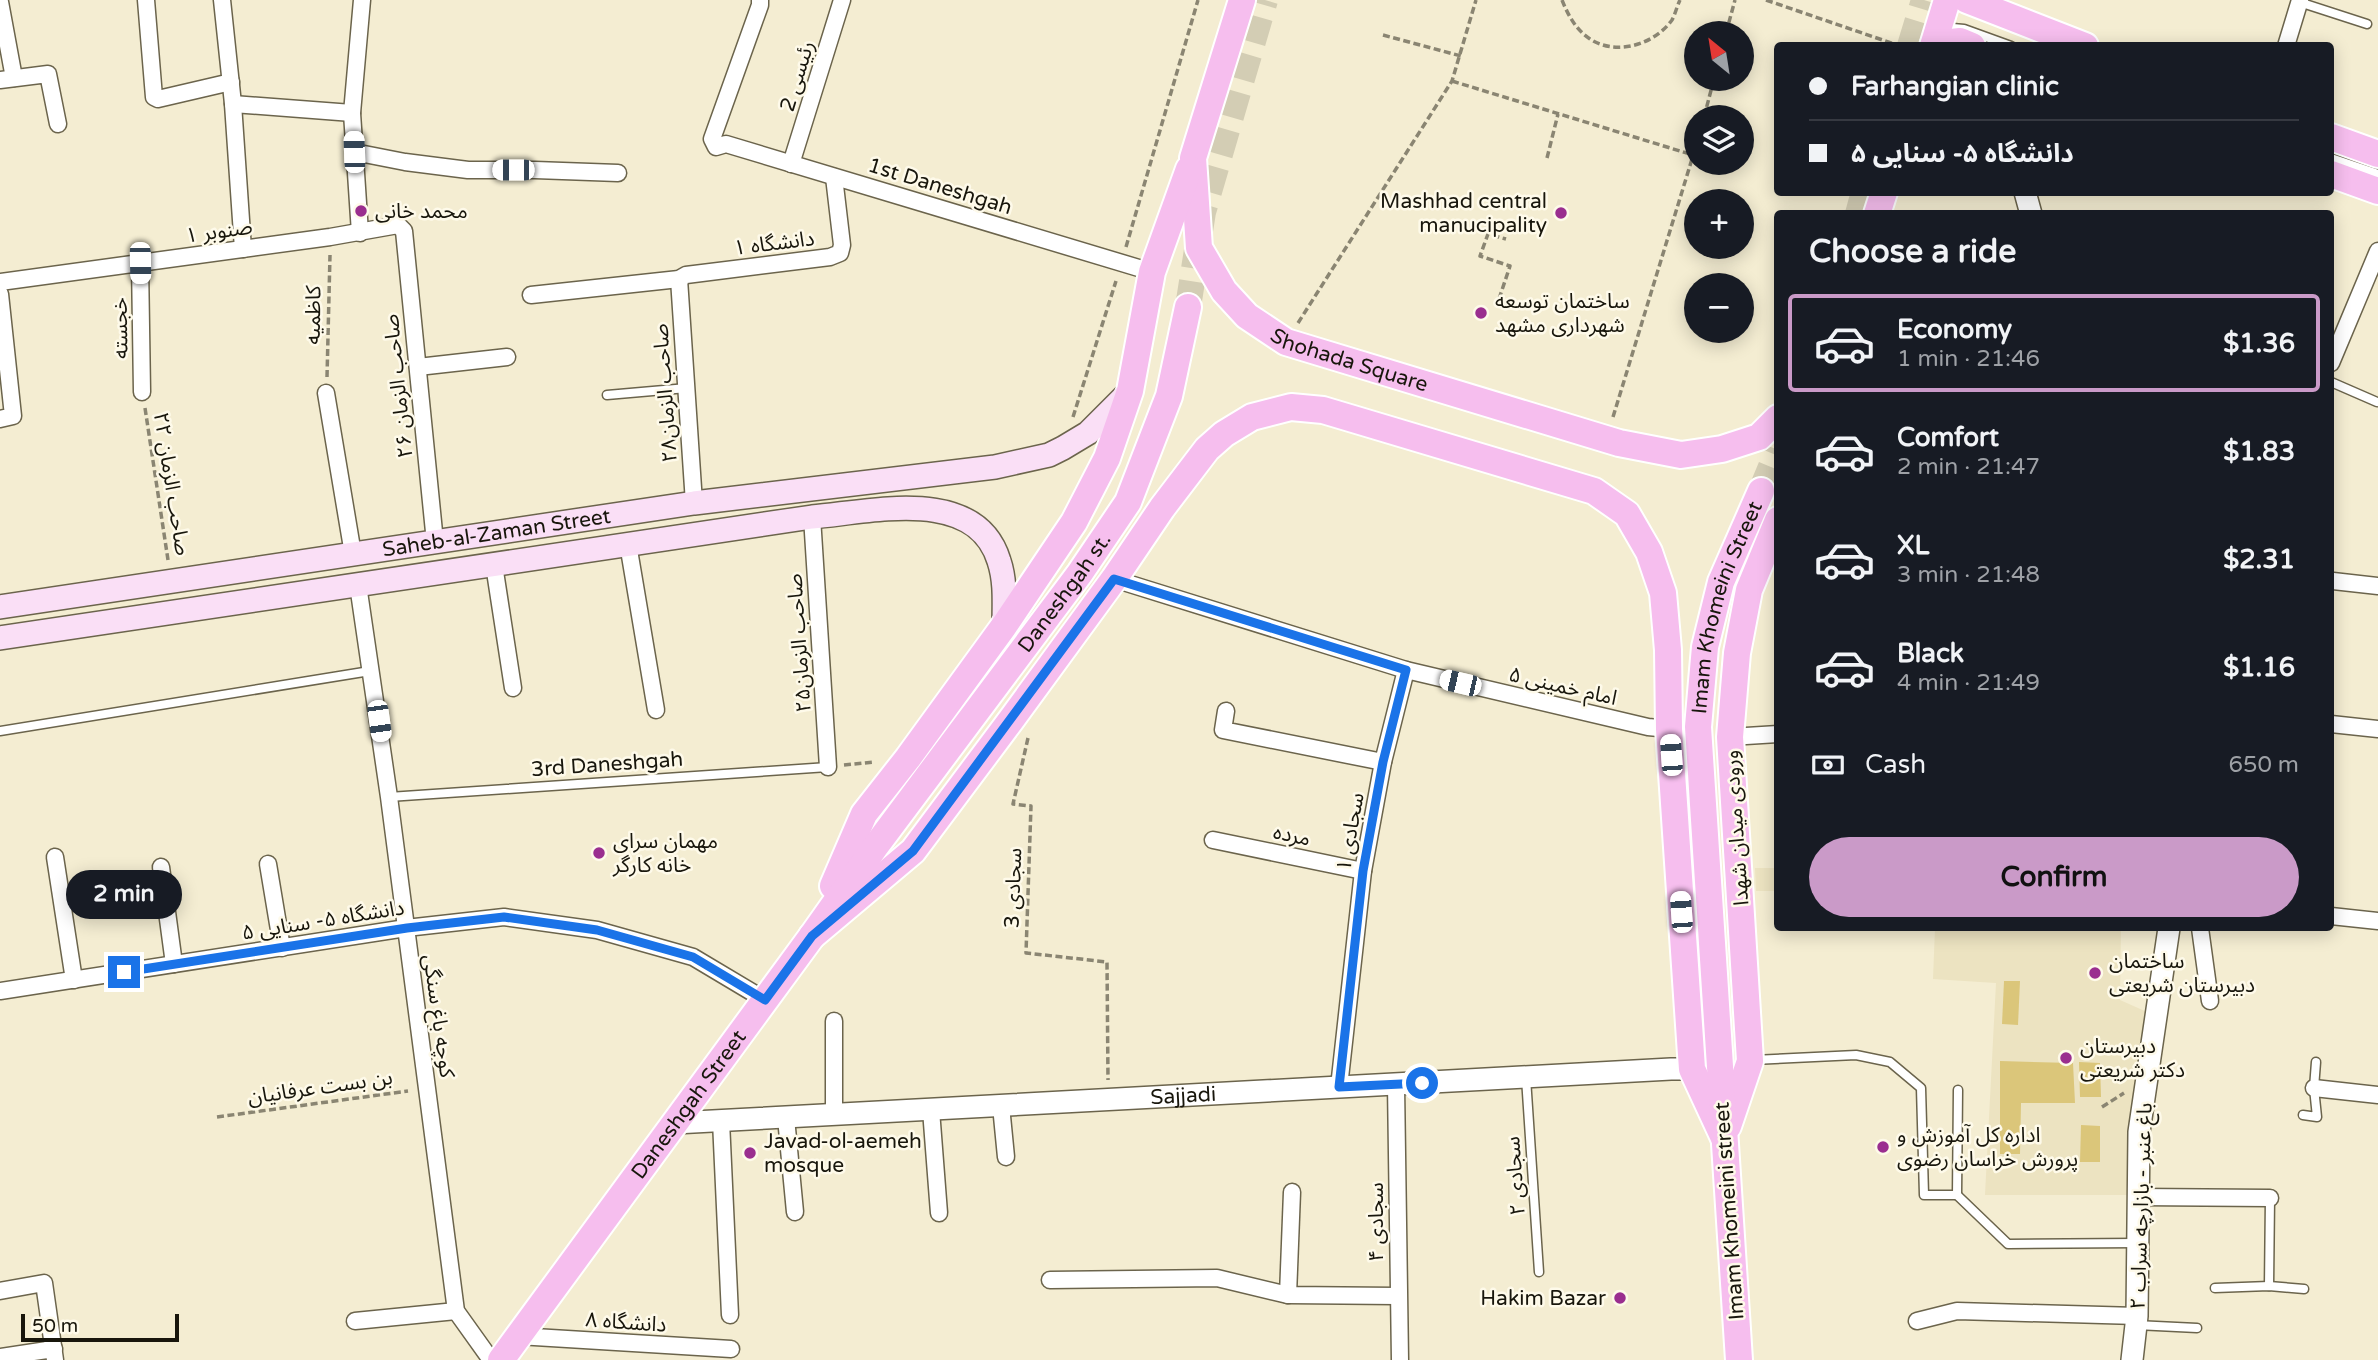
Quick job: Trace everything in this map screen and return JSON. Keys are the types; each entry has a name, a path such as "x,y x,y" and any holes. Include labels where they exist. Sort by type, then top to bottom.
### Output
{"main road":[{"name":"Shohada Square","path":"1242,0 1192,158 1199,248 1224,291 1247,316 1286,342 1606,439 1681,455 1722,449 1759,437 1774,422"},
{"path":"1947,0 1936,38 1962,42"},
{"path":"1967,0 2074,42"},
{"path":"2334,138 2378,154"},
{"path":"812,936 864,814 1004,626 1074,522 1107,458 1130,391 1152,272 1192,158"},
{"path":"2334,175 2378,191"},
{"name":"Daneshgah st.","path":"875,847 1080,573 1128,502 1169,396 1188,307"},
{"name":"Saheb-al-Zaman Street","path":"0,607 694,503 995,467 1049,455 1063,448 1088,433 1130,391"},
{"path":"812,936 913,851 1114,579 1161,508 1207,449 1224,434 1252,417 1290,407 1323,410 1594,491 1627,514 1649,552 1663,593 1668,650 1669,729 1692,1069 1724,1138"},
{"name":"Imam Khomeini Street","path":"1719,1062 1698,727 1705,647 1721,582 1761,491"},
{"path":"0,638 812,517 922,508 947,511 967,519 984,533 999,558 1001,567 1004,626"},
{"name":"ورودی میدان شهدا","path":"1724,1138 1750,1061 1730,737 1737,653 1749,590 1774,530"},
{"name":"Daneshgah Street","path":"501,1360 875,847"},
{"name":"Imam Khomeini street","path":"1719,1062 1739,1360"}],"street":[{"path":"146,0 154,97 158,99 231,82"},
{"path":"222,0 233,104 243,249"},
{"path":"360,233 352,113 362,0"},
{"name":"1st Daneshgah","path":"760,0 712,139 716,147 726,144 1152,272"},
{"name":"رئیسی 2","path":"791,164 842,0"},
{"path":"2287,42 2299,1"},
{"path":"0,2 7,79 48,74 58,124"},
{"path":"233,104 352,113"},
{"path":"354,152 467,170 618,173"},
{"name":"دانشگاه ۱","path":"679,279 686,275 830,257 840,253 842,245 834,177"},
{"name":"صنوبر ۱","path":"0,282 360,233 398,225 402,227"},
{"name":"صاحب الزمان ۲۶","path":"402,227 435,542"},
{"path":"2334,356 2378,251"},
{"name":"خجسته","path":"140,263 142,392"},
{"path":"531,295 679,279"},
{"name":"صاحب الزمان۲۸","path":"679,279 694,503"},
{"path":"0,294 7,418"},
{"path":"418,368 507,357"},
{"path":"326,393 353,554"},
{"name":"صاحب الزمان۲۵","path":"812,517 828,767"},
{"path":"628,544 656,710"},
{"path":"494,565 513,688"},
{"name":"امام خمینی ۵","path":"1114,579 1406,670 1648,727 1669,729"},
{"path":"2334,582 2378,586"},
{"name":"کوچه باغ سنگی","path":"358,585 407,928 456,1311 491,1360"},
{"name":"سجادی ۱","path":"1339,1087 1363,871 1383,762 1406,670"},
{"path":"1226,711 1223,730 1383,762"},
{"path":"2334,724 2378,729"},
{"path":"1730,737 1774,734"},
{"name":"مرده","path":"1213,840 1363,871"},
{"path":"55,857 74,980"},
{"path":"268,864 282,948"},
{"path":"161,867 174,964"},
{"path":"2334,916 2378,921"},
{"name":"دانشگاه ۵- سنایی ۵","path":"0,991 407,928 504,917 597,930 693,957 765,1000"},
{"name":"باغ عنبر - بازارچه سراب ۲","path":"2132,1360 2137,1321 2139,1132 2169,931"},
{"path":"2200,931 2210,1001"},
{"path":"834,1021 834,1115"},
{"name":"Sajjadi","path":"675,1123 1692,1069"},
{"name":"سجادی ۴","path":"1396,1084 1400,1360"},
{"path":"2314,1088 2378,1095"},
{"path":"1000,1105 1006,1157"},
{"path":"931,1110 939,1213"},
{"path":"786,1118 794,1212"},
{"path":"721,1121 730,1315"},
{"path":"1288,1295 1292,1192"},
{"path":"2138,1197 2270,1198"},
{"path":"1050,1280 1217,1278 1288,1295 1397,1296"},
{"path":"0,1291 44,1283 55,1354 0,1357"},
{"path":"355,1321 456,1311"},
{"path":"1917,1321 1957,1311 2137,1321"},
{"name":"دانشگاه ۸","path":"518,1336 732,1349"}],"lane":[{"path":"2299,1 2367,24"},
{"path":"1936,38 1964,29 2000,42"},
{"path":"2334,159 2378,174"},
{"path":"2334,383 2377,402"},
{"path":"607,395 687,388"},
{"path":"0,730 372,671"},
{"name":"3rd Daneshgah","path":"389,797 828,767"},
{"path":"1750,1061 1856,1055 1890,1062 1921,1088 1924,1195 1957,1195 2008,1244 2138,1243"},
{"path":"2303,1115 2317,1117 2314,1088 2316,1062"},
{"name":"سجادی ۲","path":"1526,1078 1539,1272"},
{"path":"1957,1195 1958,1090"},
{"path":"2269,1286 2270,1198"},
{"path":"2215,1288 2269,1286 2304,1289"},
{"path":"2137,1321 2197,1328"}],"path":[{"path":"1063,448 1122,262 1198,0"},
{"path":"1286,342 1452,81 1476,0"},
{"path":"1562,0 1567,14 1591,40 1612,47 1631,47 1653,38 1672,20 1680,0"},
{"path":"1729,21 1735,0"},
{"path":"1766,0 1888,42"},
{"path":"1383,35 1461,56"},
{"path":"1452,81 1684,152"},
{"path":"1547,158 1558,114"},
{"path":"1606,439 1687,175"},
{"path":"1499,299 1510,265 1480,256 1488,234 1506,239"},
{"name":"کاظمیه","path":"326,393 330,237"},
{"name":"صاحب الزمان ۲۲","path":"142,392 172,581"},
{"name":"سجادی 3","path":"1011,720 1031,729 1013,804 1031,806 1026,953 1107,962 1108,1099"},
{"path":"828,767 908,758"},
{"name":"بن بست عرفانیان","path":"217,1117 428,1088"}],"shaded area":[{"path":"1755,868 1774,868 1774,891 1756,891"},
{"name":"دبیرستان دکتر شریعتی","path":"1935,931 2121,931 2120,1000 2147,1012 2129,1195 1985,1195 1996,983 1933,979"},
{"path":"2004,981 2020,981 2018,1025 2002,1024"},
{"path":"2000,1061 2073,1063 2075,1103 2021,1103 2020,1154 2000,1154"},
{"path":"2079,1062 2100,1063 2101,1097 2080,1097"},
{"path":"2081,1125 2100,1126 2100,1162 2080,1162"}],"tunnel":[{"path":"1188,307 1203,212 1265,0"},
{"path":"1911,42 1924,0"},
{"path":"1859,210 1863,196"},
{"path":"1761,491 1774,460"}],"place":[{"name":"محمد خانی","path":"361,211"},
{"name":"Mashhad central manucipality","path":"1561,213"},
{"name":"ساختمان توسعه شهرداری مشهد","path":"1481,313"},
{"name":"مهمان سرای خانه کارگر","path":"599,853"},
{"name":"ساختمان دبیرستان شریعتی","path":"2095,973"},
{"name":"دبیرستان دکتر شریعتی","path":"2066,1058"},
{"name":"اداره کل آموزش و پرورش خراسان رضوی","path":"1883,1147"},
{"name":"Javad-ol-aemeh mosque","path":"750,1153"},
{"name":"Hakim Bazar","path":"1620,1298"}],"route":[{"path":"124,972 407,928 504,917 597,930 693,957 765,1000 812,936 913,851 1114,579 1406,670 1383,762 1363,871 1339,1087 1422,1083"}]}
